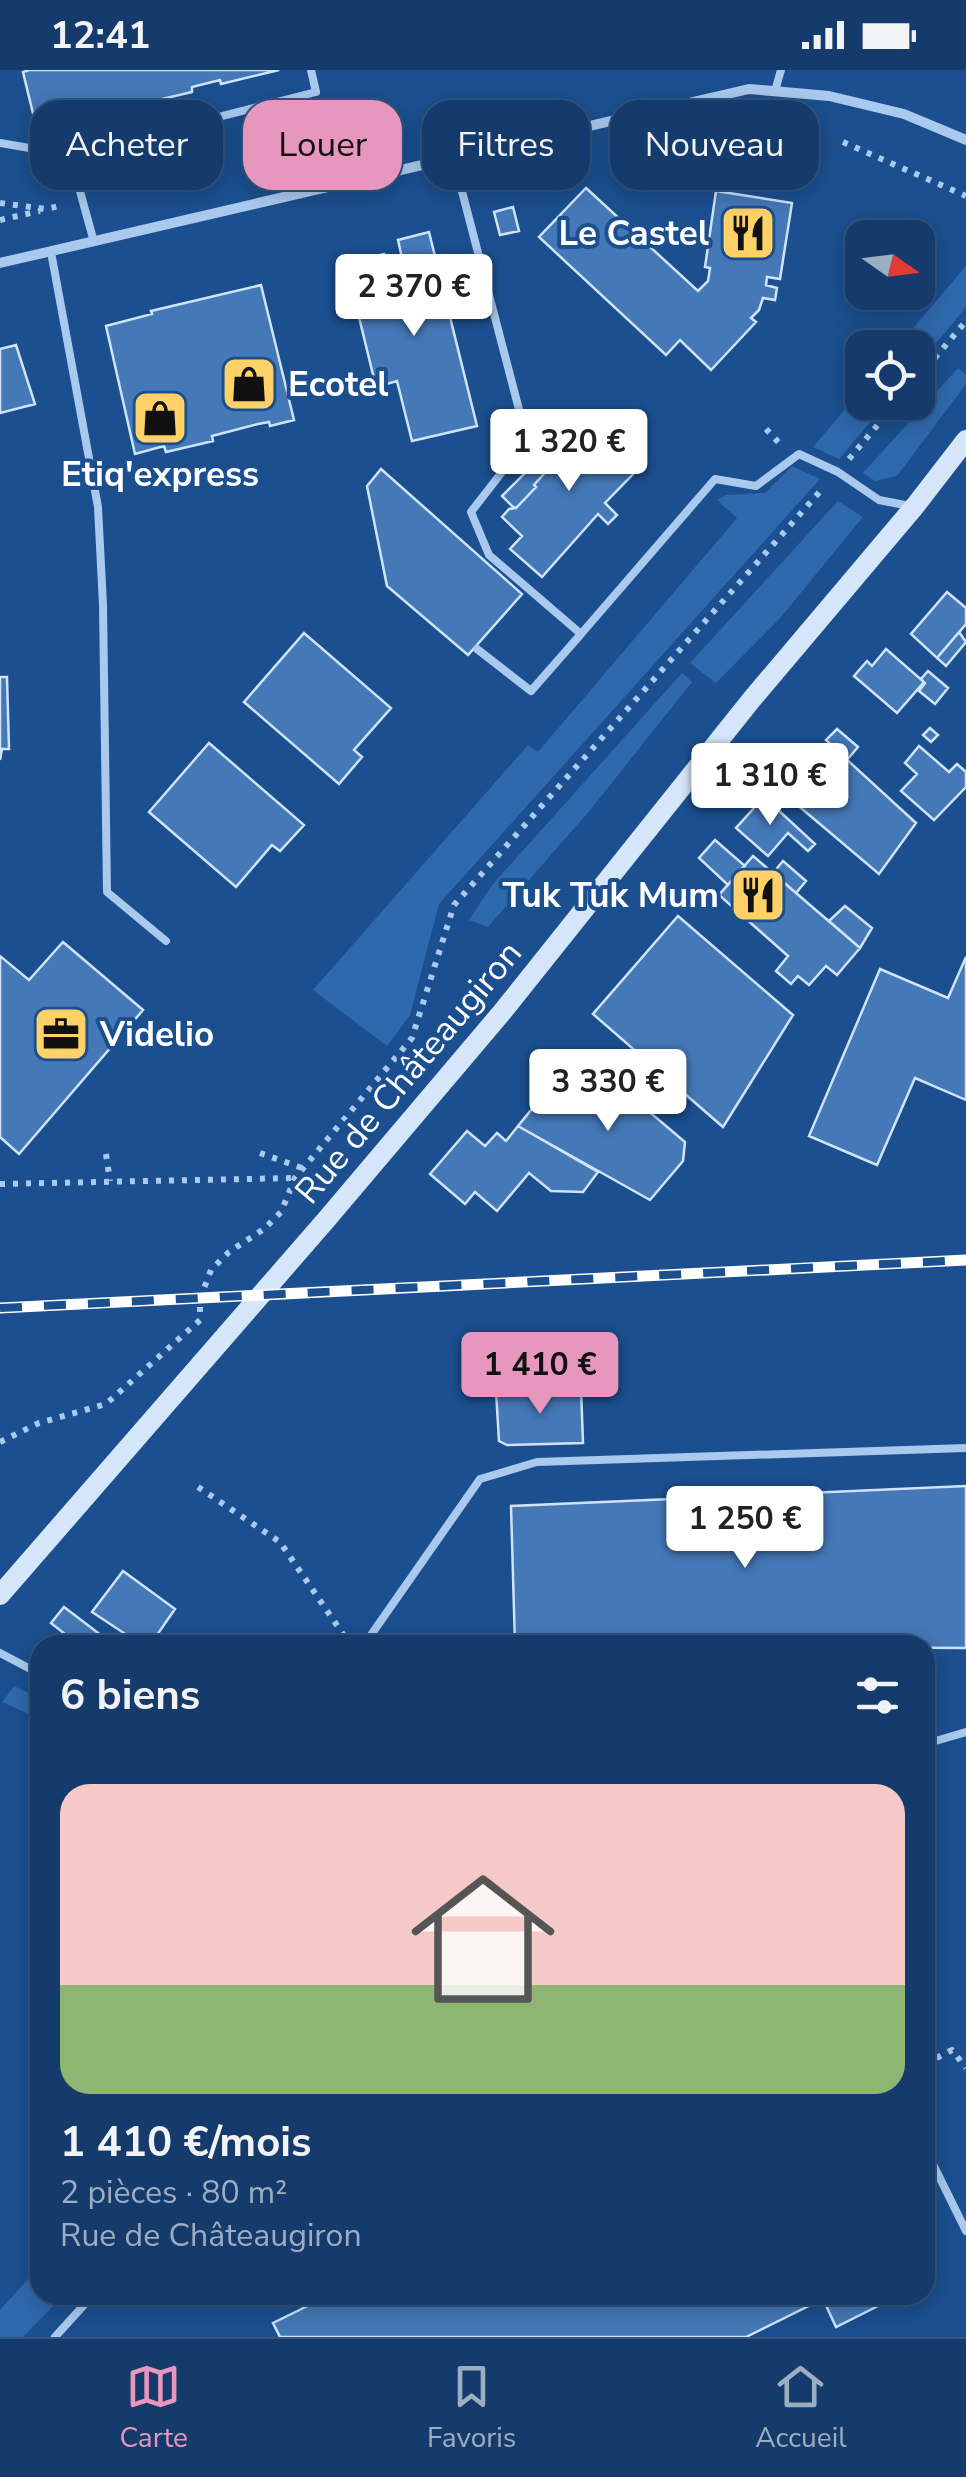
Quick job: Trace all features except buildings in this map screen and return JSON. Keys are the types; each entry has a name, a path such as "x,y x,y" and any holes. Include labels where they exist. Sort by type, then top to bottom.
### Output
{"main road":[{"name":"Rue de Châteaugiron","path":"0,1596 366,1173 562,939 752,699 966,440"}],"street":[{"path":"590,126 749,89 829,96 904,114 966,140"},
{"path":"0,263 422,164"}],"lane":[{"path":"223,115 316,92 311,70"},
{"path":"774,91 781,70"},
{"path":"0,144 30,148"},
{"path":"79,190 94,242"},
{"path":"462,190 527,440 470,512 489,555 580,634"},
{"path":"51,252 98,508 107,892 166,941"},
{"path":"478,649 530,691 716,479 756,486 799,454 838,472 879,500 914,506"},
{"path":"371,1635 480,1479 538,1462 966,1448"},
{"path":"0,1653 30,1669"},
{"path":"935,1741 966,1732"},
{"path":"935,2168 966,2230"},
{"path":"55,2337 84,2305"}],"path":[{"path":"843,142 966,196"},
{"path":"0,220 82,200"},
{"path":"0,202 46,209"},
{"path":"935,358 966,321"},
{"path":"0,1442 38,1423 106,1404 200,1320 200,1299 211,1270 228,1252 264,1229 281,1212 294,1178 412,1038 454,906 882,420"},
{"path":"106,1154 110,1180"},
{"path":"260,1154 302,1168"},
{"path":"0,1184 294,1178"},
{"path":"198,1487 280,1542 344,1635"},
{"path":"935,2059 952,2050 966,2068"}],"shaded area":[{"path":"966,266 966,307 935,344 935,330 911,330 929,310 935,310 935,302"},
{"path":"958,368 966,375 966,384 897,476 875,481 863,473 911,420 935,420 935,393"},
{"path":"845,409 845,420 872,420 839,459 813,447"},
{"path":"792,466 820,479 439,904 410,1015 387,1046 313,990 528,745 538,752 737,518 717,500 726,495 765,493"},
{"path":"838,501 863,517 781,617 716,683 690,663"},
{"path":"682,673 692,682 591,809 488,927 469,920 492,885"},
{"path":"14,1686 30,1693 30,1715 2,1702"},
{"path":"30,2277 30,2305 54,2305 23,2337 0,2337 0,2310"}],"railway":[{"path":"0,1308 966,1260"}],"place":[{"name":"Le Castel","path":"748,233"},
{"name":"Ecotel","path":"249,384"},
{"name":"Etiq'express","path":"160,418"},
{"name":"Tuk Tuk Mum","path":"758,895"},
{"name":"Videlio","path":"61,1034"}]}
